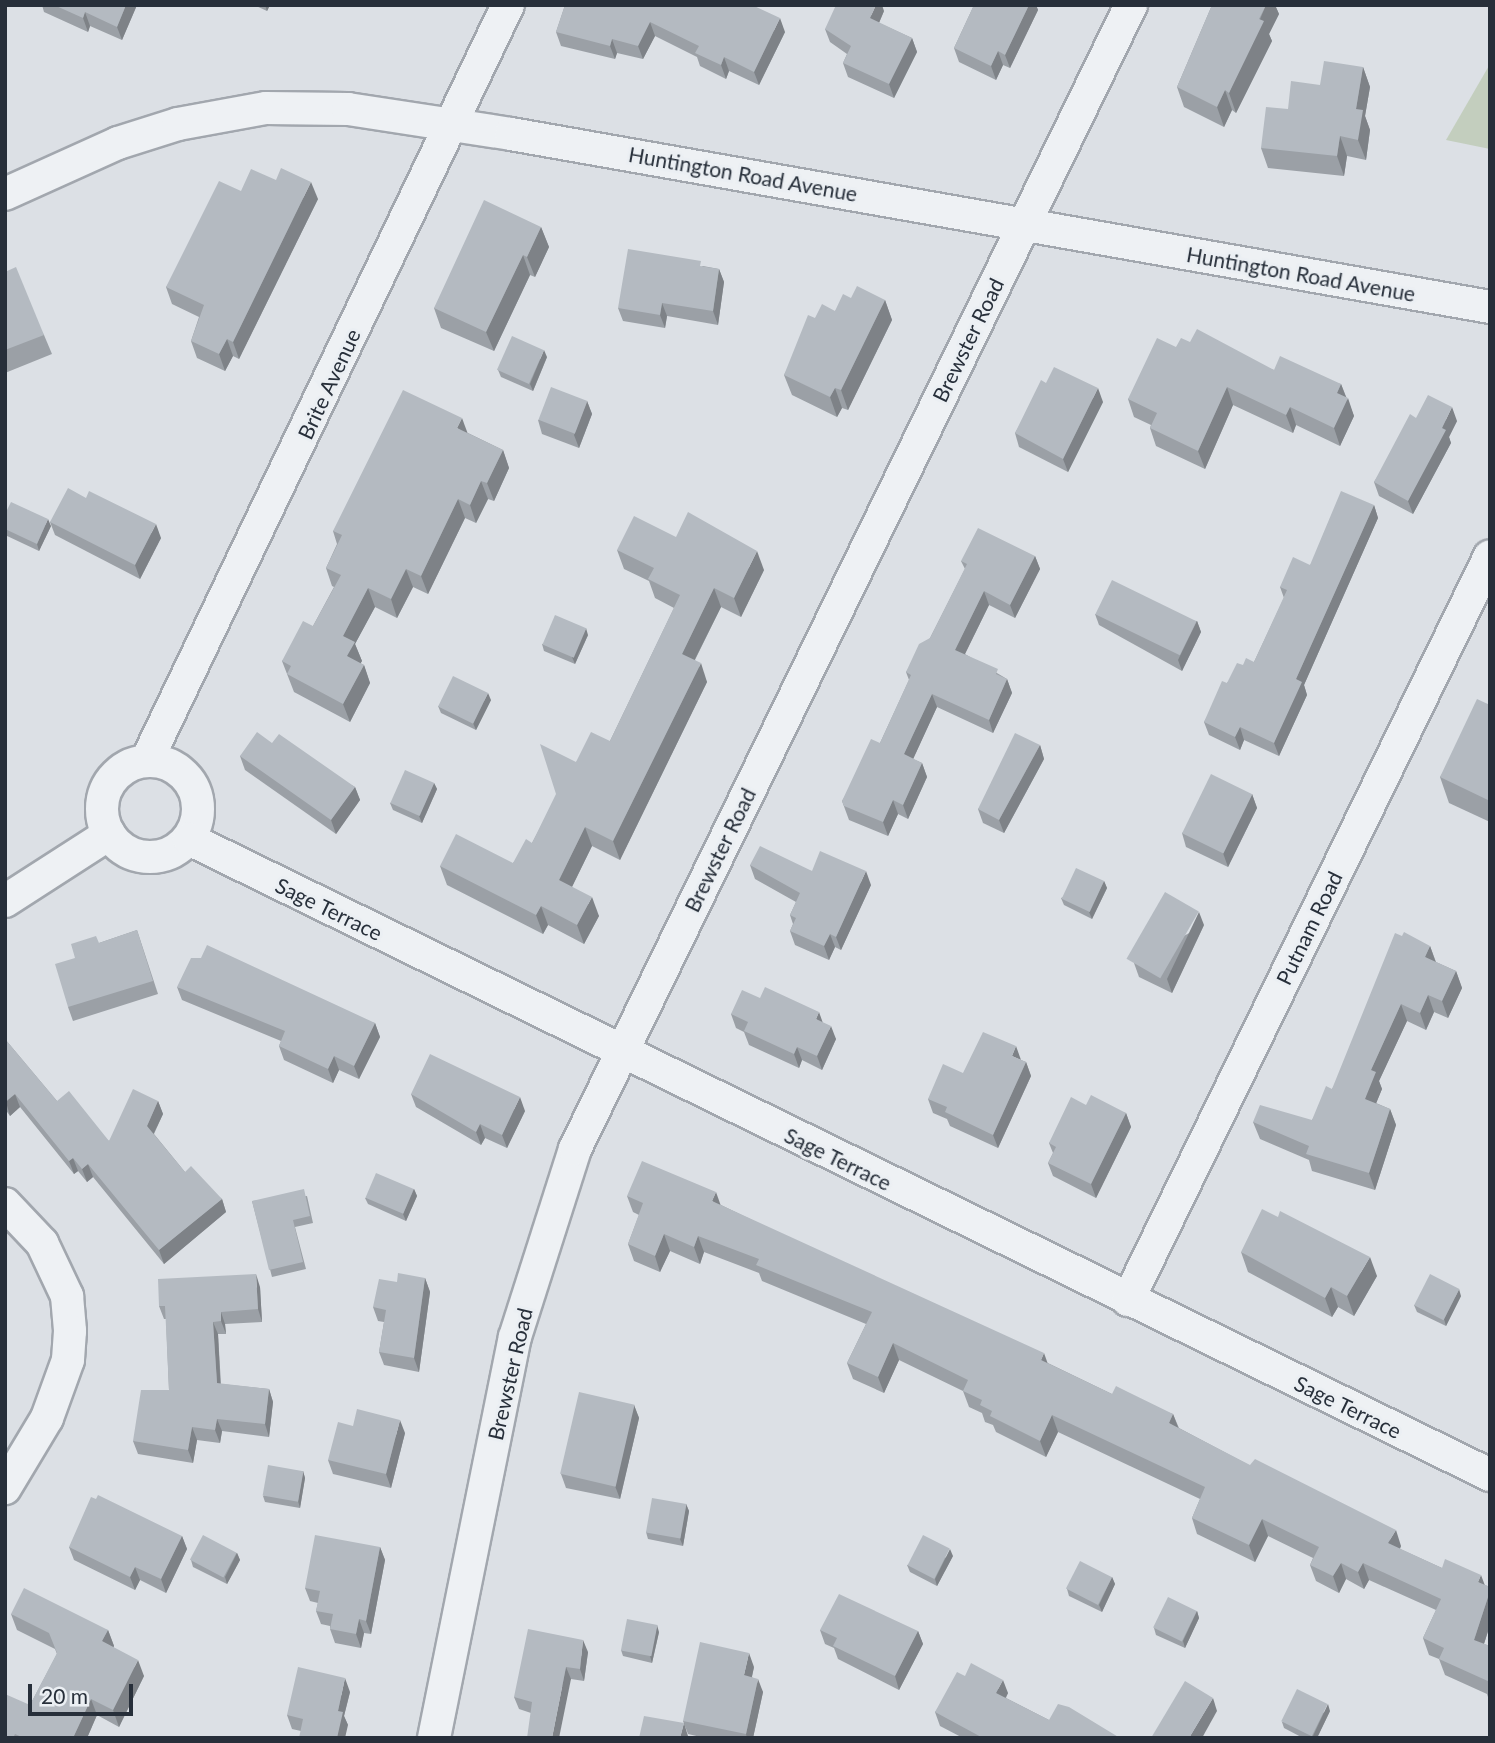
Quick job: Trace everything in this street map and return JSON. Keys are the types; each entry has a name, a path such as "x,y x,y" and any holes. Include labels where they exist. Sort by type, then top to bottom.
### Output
{"street":[{"name":"Brite Avenue","path":"147,760 508,5"},
{"name":"Brewster Road","path":"434,1738 515,1337 575,1149 1131,5"},
{"name":"Huntington Road Avenue","path":"5,194 118,143 226,114 309,107 452,124 1490,307"},
{"name":"Putnam Road","path":"1128,1300 1490,555"},
{"path":"147,760 178,768 197,795 199,812 189,839 165,855 145,857 120,846 109,834 102,814 103,795 121,769 147,760"},
{"path":"5,901 109,834"},
{"name":"Sage Terrace","path":"189,839 621,1054 1490,1475"},
{"path":"5,1204 42,1243 67,1296 70,1331 68,1360 47,1418 5,1488"}],"green space":[{"path":"1490,64 1490,149 1446,140"}],"building":[{"path":"54,5 126,5 117,27 85,12 83,18"},
{"path":"565,5 752,5 780,18 754,72 724,57 721,65 695,53 699,46 650,22 638,46 612,39 610,46 556,32"},
{"path":"836,5 876,5 870,18 912,38 889,84 843,63 851,46 825,29"},
{"path":"974,5 1029,5 1005,55 998,51 991,66 954,48"},
{"path":"1212,5 1266,5 1259,19 1264,21 1229,93 1225,90 1217,107 1177,87"},
{"path":"1324,61 1363,67 1356,109 1363,110 1358,140 1340,136 1337,156 1261,148 1266,107 1288,109 1291,81 1320,85"},
{"path":"281,168 311,182 233,342 227,339 219,354 191,341 204,305 166,287 219,181 241,191 251,169 276,180"},
{"path":"484,200 541,227 527,257 523,255 486,332 434,308"},
{"path":"628,249 701,261 700,266 719,269 713,311 662,303 660,315 618,308"},
{"path":"16,267 44,335 5,350 5,272"},
{"path":"857,286 885,300 841,390 835,388 830,397 784,375 808,315 815,318 822,304 835,311 843,294 851,298"},
{"path":"1197,329 1274,370 1280,356 1341,384 1337,393 1348,398 1334,428 1290,407 1286,415 1227,387 1198,451 1150,428 1157,413 1128,399 1157,338 1176,347 1181,338 1190,342"},
{"path":"512,336 544,350 529,384 497,370"},
{"path":"1054,367 1098,388 1063,459 1015,433 1041,380 1046,383"},
{"path":"551,387 587,401 575,434 538,420"},
{"path":"403,390 462,418 457,428 503,450 487,483 481,481 470,505 458,499 421,576 406,569 391,599 368,588 343,636 355,642 347,656 364,665 343,704 287,674 291,666 282,661 303,621 313,626 341,575 326,568 342,535 333,531"},
{"path":"1428,395 1452,407 1442,428 1446,430 1408,501 1374,482 1410,414 1416,418"},
{"path":"68,488 86,498 89,491 156,524 135,565 50,522"},
{"path":"1341,491 1374,505 1296,679 1302,682 1274,743 1240,727 1235,737 1204,722 1222,681 1227,683 1237,663 1243,665 1246,658 1254,662 1287,590 1280,587 1293,557 1310,565"},
{"path":"11,502 48,519 37,544 5,529 5,514"},
{"path":"688,512 757,551 734,598 714,588 682,654 701,663 613,841 585,827 559,880 592,897 577,925 541,906 536,915 440,866 456,834 513,863 526,839 532,843 556,794 540,744 576,762 591,732 610,741 680,595 648,579 654,568 617,550 634,516 676,537"},
{"path":"978,528 1035,556 1010,605 984,591 955,650 998,669 996,674 1007,679 989,720 932,694 904,754 922,763 903,805 893,800 883,822 844,806 842,801 871,739 880,743 911,675 906,672 919,644 930,638 967,564 961,561"},
{"path":"1112,580 1196,621 1180,655 1095,614"},
{"path":"555,615 586,628 574,658 542,644"},
{"path":"453,676 488,693 473,724 438,707"},
{"path":"1477,699 1490,705 1490,801 1440,777"},
{"path":"257,732 272,743 279,734 355,787 331,820 240,756"},
{"path":"1015,733 1040,745 999,820 978,809"},
{"path":"405,770 434,783 420,816 390,803"},
{"path":"1211,774 1252,794 1223,853 1182,833"},
{"path":"760,846 812,871 820,851 866,871 836,937 830,934 824,946 790,931 796,918 790,915 800,893 750,865"},
{"path":"1076,868 1104,881 1090,912 1062,899"},
{"path":"1165,892 1199,912 1160,978 1126,959"},
{"path":"137,930 153,981 68,1007 55,964 75,958 71,944 96,936 99,943"},
{"path":"1404,932 1430,946 1425,957 1456,971 1442,1001 1428,995 1420,1013 1401,1004 1371,1070 1376,1072 1365,1099 1390,1109 1369,1173 1306,1154 1309,1146 1253,1122 1260,1105 1312,1120 1326,1086 1332,1089 1395,933 1402,936"},
{"path":"207,945 375,1023 354,1066 334,1056 328,1069 279,1046 285,1031 177,987 191,958 201,958"},
{"path":"765,987 819,1012 816,1019 831,1026 817,1056 797,1047 794,1054 744,1031 748,1022 731,1014 742,990 760,998"},
{"path":"983,1032 1016,1046 1012,1056 1026,1062 993,1135 945,1112 947,1107 928,1099 943,1064 963,1073"},
{"path":"5,1039 57,1101 69,1091 109,1141 133,1089 158,1101 147,1126 185,1172 191,1166 222,1199 159,1250 88,1164 82,1169 73,1158 69,1161 15,1094 5,1102"},
{"path":"430,1054 520,1097 502,1135 480,1124 476,1132 411,1094"},
{"path":"1091,1095 1126,1113 1091,1184 1048,1163 1056,1147 1049,1143 1071,1097 1086,1105"},
{"path":"642,1161 716,1192 712,1201 1044,1353 1041,1360 1112,1394 1116,1386 1173,1414 1169,1423 1250,1465 1255,1459 1396,1530 1388,1543 1442,1568 1445,1559 1481,1575 1478,1582 1490,1587 1490,1591 1474,1640 1490,1646 1490,1682 1439,1659 1444,1648 1423,1638 1441,1599 1363,1563 1358,1572 1341,1563 1333,1576 1310,1565 1319,1547 1262,1519 1249,1545 1192,1518 1205,1487 1052,1415 1040,1441 990,1416 992,1411 980,1405 982,1400 963,1391 968,1380 893,1343 878,1377 847,1363 872,1312 756,1265 759,1259 698,1236 694,1247 664,1234 655,1256 628,1244 643,1203 627,1196"},
{"path":"376,1173 414,1189 403,1214 365,1198"},
{"path":"304,1189 310,1216 293,1220 303,1262 269,1270 252,1201"},
{"path":"1262,1209 1278,1217 1280,1211 1370,1257 1347,1296 1331,1287 1325,1298 1241,1252"},
{"path":"398,1273 425,1278 414,1358 379,1352 386,1310 373,1307 379,1279 397,1282"},
{"path":"256,1274 258,1309 221,1312 221,1321 213,1322 217,1383 269,1389 265,1424 217,1419 215,1430 192,1427 188,1450 133,1441 141,1390 169,1390 165,1306 159,1306 158,1279"},
{"path":"1430,1274 1459,1289 1444,1320 1414,1305"},
{"path":"579,1392 635,1405 616,1487 560,1474"},
{"path":"357,1409 400,1420 386,1474 328,1460 338,1422 353,1426"},
{"path":"268,1465 303,1471 298,1502 263,1496"},
{"path":"98,1495 182,1536 161,1579 135,1567 130,1577 69,1547 91,1497 96,1499"},
{"path":"652,1498 686,1504 680,1539 646,1532"},
{"path":"203,1535 237,1553 223,1578 190,1560"},
{"path":"315,1535 380,1547 366,1621 359,1619 356,1634 330,1629 333,1614 316,1611 320,1591 305,1588"},
{"path":"923,1535 950,1549 934,1579 908,1565"},
{"path":"1080,1561 1112,1577 1098,1605 1066,1589"},
{"path":"24,1588 108,1630 102,1641 138,1660 113,1710 91,1699 73,1738 24,1738 15,1734 13,1738 5,1738 5,1694 30,1705 57,1653 49,1633 11,1614"},
{"path":"839,1594 918,1631 895,1676 833,1646 837,1638 820,1630"},
{"path":"1168,1597 1197,1611 1182,1642 1153,1628"},
{"path":"627,1619 657,1625 651,1656 621,1650"},
{"path":"528,1629 583,1640 580,1669 566,1667 552,1738 527,1738 532,1702 514,1697"},
{"path":"700,1642 749,1653 744,1675 758,1679 746,1734 683,1721"},
{"path":"971,1663 1003,1680 996,1693 1049,1720 1058,1704 1069,1707 1120,1738 983,1738 935,1712 957,1672 965,1676"},
{"path":"298,1667 345,1678 338,1711 343,1712 337,1738 299,1738 303,1719 287,1715"},
{"path":"1185,1681 1213,1698 1189,1738 1151,1738"},
{"path":"1297,1689 1328,1704 1312,1736 1281,1721"},
{"path":"644,1716 684,1723 680,1738 639,1738"}]}
